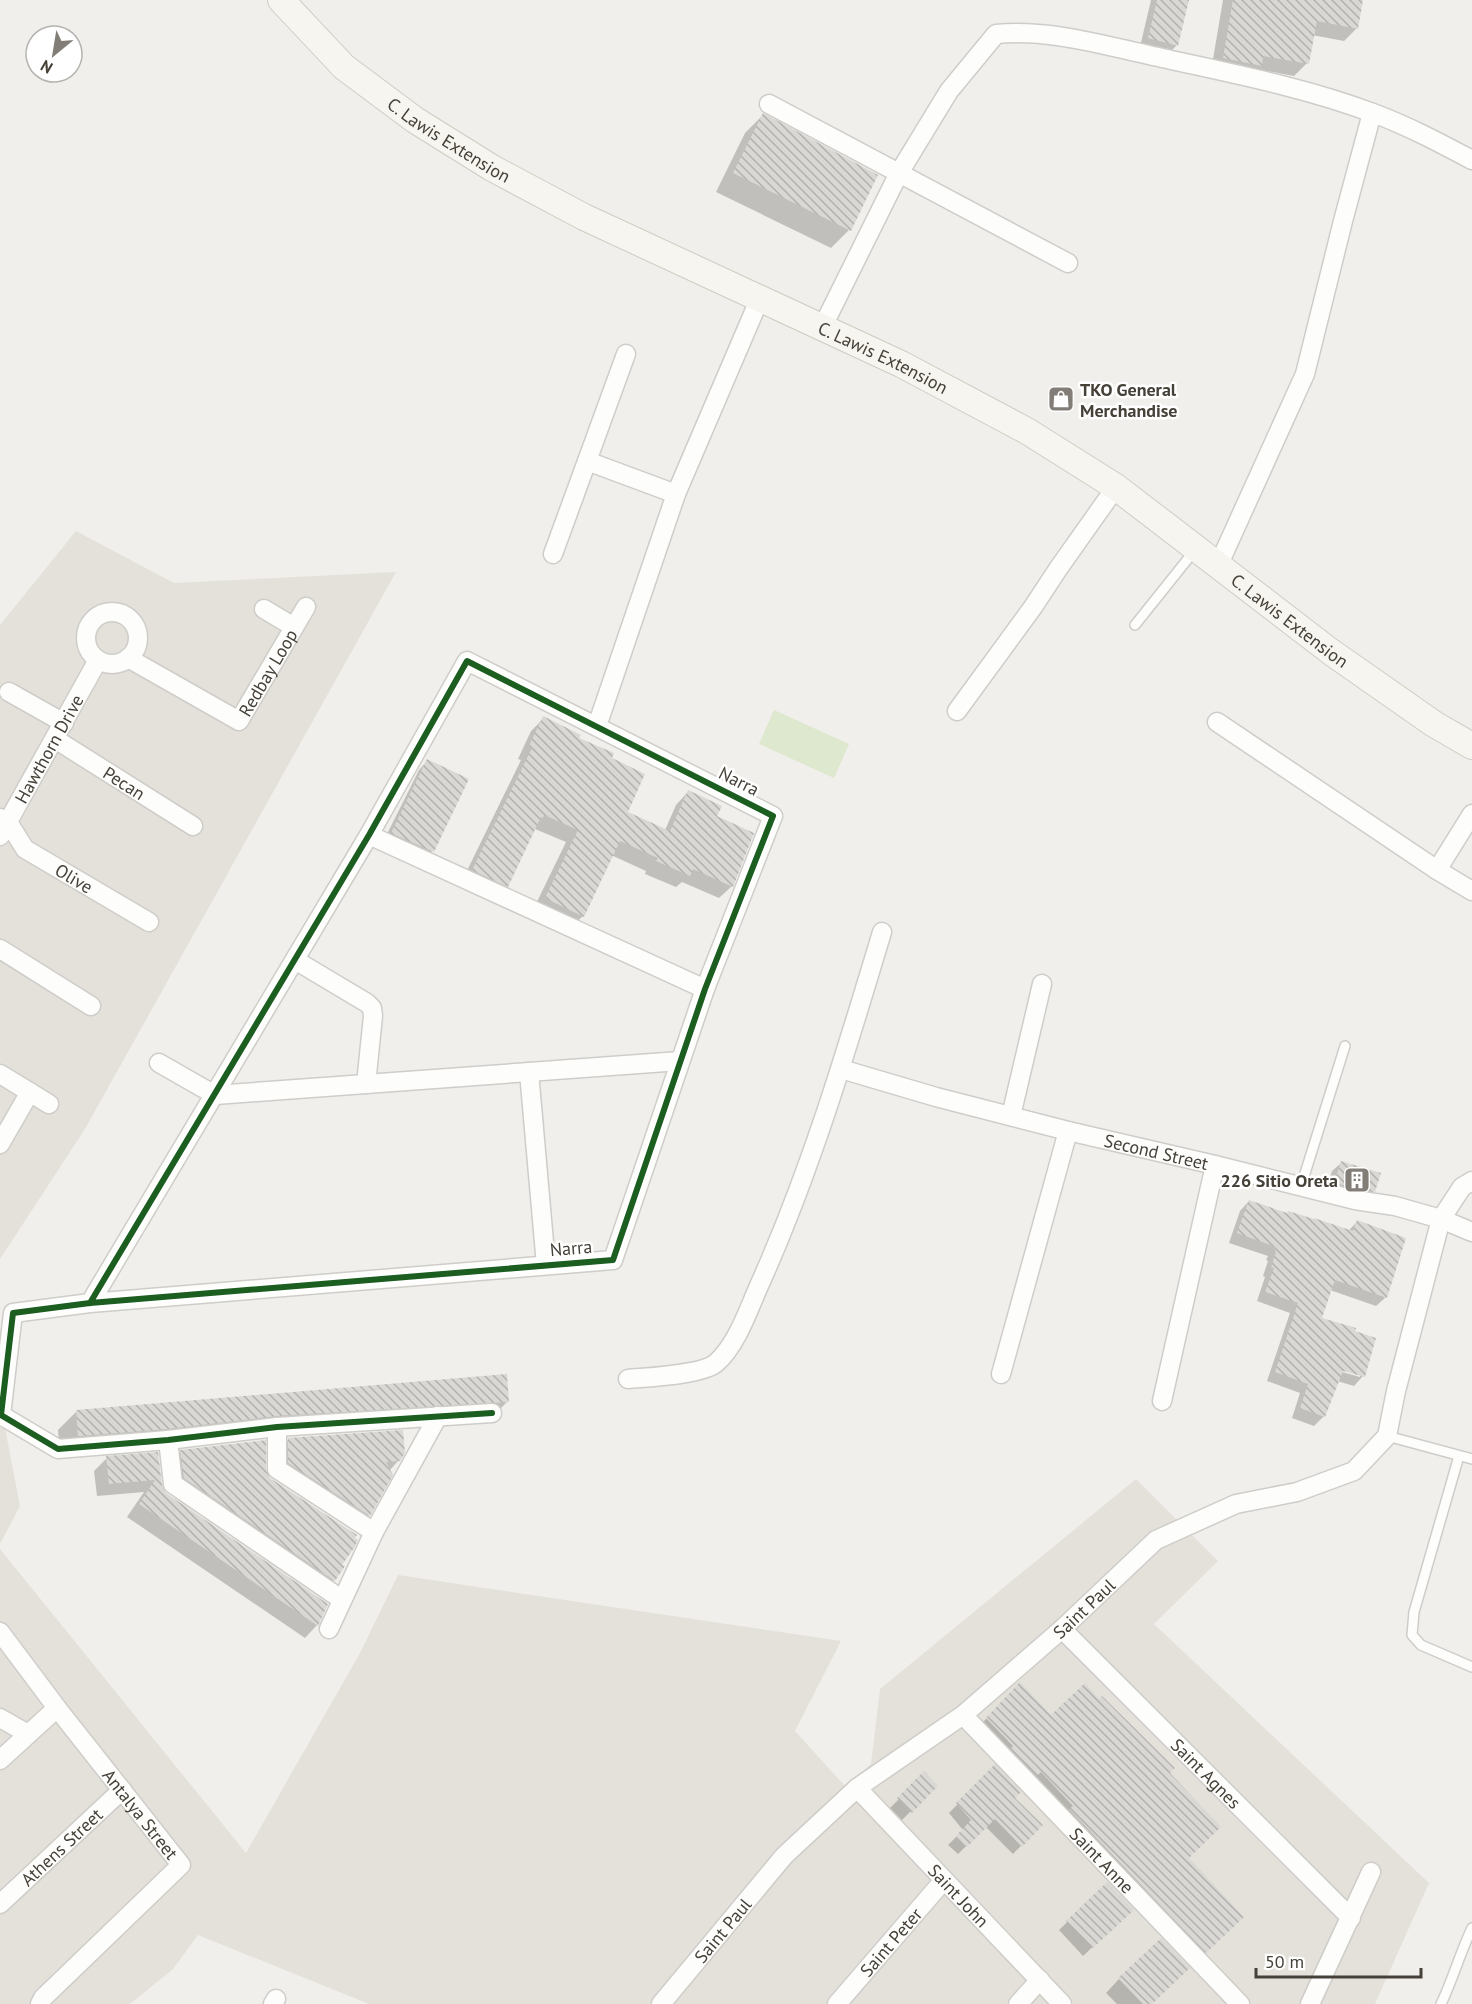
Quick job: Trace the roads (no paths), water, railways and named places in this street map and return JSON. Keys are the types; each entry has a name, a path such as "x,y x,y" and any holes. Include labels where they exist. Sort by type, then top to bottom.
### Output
{"street":[{"name":"C. Lawis Extension","path":"281,0 344,67 415,120 483,162 584,217 823,326 901,364 1027,431 1116,487 1331,652 1434,724 1472,746"},
{"path":"823,326 899,173 949,91 996,34 1016,32 1072,38 1280,84 1372,113 1421,133 1472,160"},
{"path":"769,104 1068,263"},
{"path":"1218,566 1305,374 1342,221 1372,113"},
{"path":"597,726 676,494 760,298"},
{"path":"553,554 626,354"},
{"path":"587,461 676,494"},
{"path":"957,711 1034,607 1116,487"},
{"name":"Redbay Loop","path":"128,658 239,721 306,607"},
{"path":"264,609 294,627"},
{"path":"115,612 125,615 132,622 137,631 138,641 135,651 128,658 119,663 108,664 98,660 91,653 86,644 86,634 89,624 96,617 115,612"},
{"name":"Hawthorn Drive","path":"3,825 60,731 98,660"},
{"name":"Narra","path":"466,661 772,816 705,989 613,1260 90,1303 369,835 466,661"},
{"name":"Pecan","path":"9,692 193,826"},
{"path":"1216,722 1472,891"},
{"path":"1437,870 1472,814"},
{"name":"Olive","path":"3,825 25,849 149,922"},
{"path":"369,835 705,989"},
{"path":"628,1379 700,1371 714,1365 731,1345 772,1258 831,1101 882,932"},
{"path":"0,949 91,1006"},
{"path":"295,960 372,1008 366,1084"},
{"path":"1011,1116 1042,984"},
{"path":"159,1063 215,1095 680,1061"},
{"name":"Second Street","path":"841,1069 936,1097 1068,1131 1355,1200 1395,1206 1472,1232"},
{"path":"529,1072 546,1265"},
{"path":"0,1074 49,1104"},
{"path":"0,1144 30,1092"},
{"path":"1001,1374 1068,1131"},
{"path":"1162,1401 1215,1165"},
{"path":"1388,1436 1396,1391 1441,1220 1462,1187 1472,1181"},
{"path":"90,1303 13,1313 4,1358 1,1415 58,1449 168,1440 277,1427 492,1413"},
{"path":"329,1629 374,1532 438,1416"},
{"path":"277,1427 277,1468 374,1532"},
{"name":"Saint Paul","path":"661,2004 784,1856 857,1788 963,1715 1062,1629 1156,1540 1236,1504 1297,1492 1354,1471 1388,1436"},
{"path":"168,1440 173,1484 341,1599"},
{"name":"Saint Agnes","path":"1062,1629 1351,1918"},
{"name":"Antalya Street","path":"0,1632 181,1865 40,2004"},
{"path":"0,1760 57,1708"},
{"name":"Saint Anne","path":"963,1715 1240,2004"},
{"path":"0,1718 28,1734"},
{"name":"Saint John","path":"857,1788 1062,2004"},
{"name":"Athens Street","path":"0,1904 122,1790"},
{"path":"1310,2004 1371,1872"},
{"name":"Saint Peter","path":"837,2004 944,1880"},
{"path":"1018,2004 1040,1980"}],"lane":[{"path":"1134,625 1196,549"},
{"path":"1301,1186 1345,1046"},
{"path":"1388,1436 1472,1459"},
{"path":"1459,1456 1414,1612 1412,1635 1421,1645 1472,1667"},
{"path":"1442,2004 1472,1928"},
{"path":"1461,1951 1472,1955"}],"place":[{"name":"TKO General Merchandise","path":"1061,399"},
{"name":"226 Sitio Oreta","path":"1357,1180"}]}
